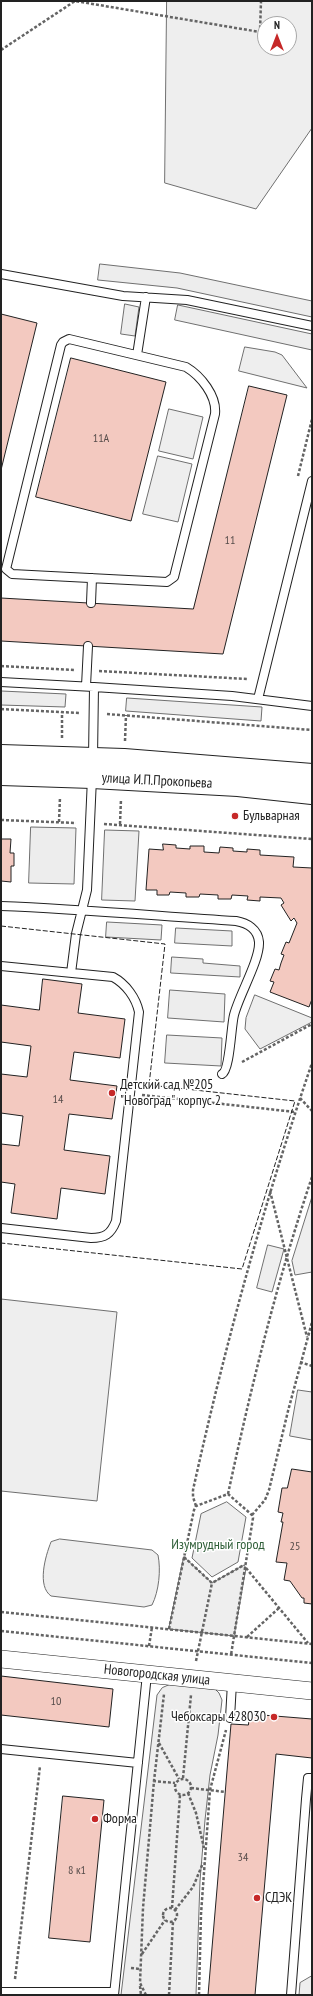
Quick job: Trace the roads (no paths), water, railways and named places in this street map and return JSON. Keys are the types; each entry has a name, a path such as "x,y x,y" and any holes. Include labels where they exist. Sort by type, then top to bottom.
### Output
{"street":[{"name":"улица И.П.Прокопьева","path":"1,756 312,793"},
{"name":"улица И.П.Прокопьева","path":"1,774 92,768 312,775"},
{"name":"Новогородская улица","path":"1,1659 312,1691"}],"lane":[{"path":"1,274 115,295 187,300 312,326"},
{"path":"138,355 146,297"},
{"path":"69,339 138,355 191,370 197,375 213,397 215,414 174,577 167,582 92,578 9,573 6,569 63,342 69,339"},
{"path":"258,699 312,481"},
{"path":"91,603 92,578"},
{"path":"71,973 76,934 88,884 92,768 90,687 87,670 88,646"},
{"path":"1,682 258,699 312,706"},
{"path":"1,906 236,921 251,927 258,939 258,952 234,1015 224,1072"},
{"path":"1,966 113,977 122,982 137,1005 138,1012 116,1221 109,1234 102,1238 91,1238 1,1228"},
{"path":"1,1992 114,1994 147,1674"},
{"path":"230,1718 232,1683"},
{"path":"1,1749 138,1763"},
{"path":"291,1995 308,1778 312,1778"}],"place":[{"name":"Бульварная","path":"235,816"},
{"name":"Детский сад №205 \"Новоград\" корпус 2","path":"112,1093"},
{"name":"Чебоксары 428030","path":"274,1717"},
{"name":"Форма","path":"95,1819"},
{"name":"СДЭК","path":"257,1898"}],"park label":[{"name":"Изумрудный город","path":"218,1545"}]}
